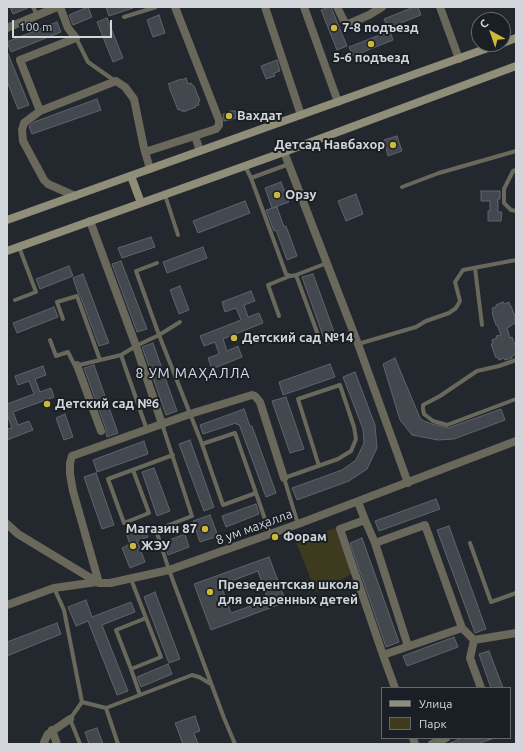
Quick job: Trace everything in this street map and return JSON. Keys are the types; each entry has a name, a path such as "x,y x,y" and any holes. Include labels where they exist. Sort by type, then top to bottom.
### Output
{"street":[{"path":"7,28 56,7"},
{"path":"40,111 20,60 76,38 68,28 60,7"},
{"path":"145,152 216,129 219,125 220,120 175,7"},
{"path":"265,7 301,115"},
{"path":"304,7 338,102"},
{"path":"337,7 346,25 369,15 382,7"},
{"path":"366,7 369,15"},
{"path":"440,7 459,59"},
{"path":"7,220 478,52"},
{"path":"7,251 284,152 516,66"},
{"path":"75,196 48,184 44,180 23,141 22,130 24,123 40,111 116,81 125,87 134,99 150,169"},
{"path":"194,136 200,151"},
{"path":"284,152 358,344 408,483"},
{"path":"131,176 141,203"},
{"path":"90,221 132,340 136,346 162,424"},
{"path":"77,365 101,431"},
{"path":"98,583 73,491 70,474 70,463 72,456 190,414 252,395 255,396 260,402 284,478"},
{"name":"8 ум маҳалла","path":"7,605 54,588 98,583 110,584 169,570 358,502 516,441"},
{"path":"358,502 375,543 408,646"},
{"path":"365,520 340,529 395,687"},
{"path":"7,524 18,534 98,583"},
{"path":"375,543 425,525 462,628 474,640"},
{"path":"383,655 462,628"},
{"path":"474,640 516,632"},
{"path":"474,640 470,658 481,687"},
{"path":"45,744 44,742 46,738 52,730 70,719"},
{"path":"52,730 57,744"},
{"path":"432,744 444,739"}],"lane":[{"path":"33,7 37,15"},
{"path":"124,17 156,7"},
{"path":"76,38 88,62 116,81"},
{"path":"402,187 439,173 516,151"},
{"path":"251,178 289,164"},
{"path":"245,166 251,178 286,274 293,276"},
{"path":"516,170 513,171 504,189 504,203 511,210 516,211"},
{"path":"165,195 178,235"},
{"path":"15,300 36,292 19,247"},
{"path":"358,344 416,327 426,321 449,313 456,308 460,300 455,282 463,270 516,260"},
{"path":"156,263 136,271 159,335 202,444 223,505 256,493"},
{"path":"279,316 268,285 327,263"},
{"path":"475,268 482,325"},
{"path":"293,276 321,343"},
{"path":"63,319 57,302 76,296 100,360"},
{"path":"50,340 56,356 68,352 75,366 121,355 180,322"},
{"path":"121,355 146,430"},
{"path":"516,360 477,371 440,396 423,405 423,409 424,414 433,421 447,424 516,399"},
{"path":"298,524 284,478 319,466 338,459 351,451 356,439 354,427 340,384 298,399 319,466"},
{"path":"162,424 192,516 156,530 169,570 235,744"},
{"path":"202,444 235,433 270,534"},
{"path":"173,455 133,470 149,513 124,523 108,479 173,455"},
{"path":"470,543 491,602 516,593"},
{"path":"131,579 161,657 131,669"},
{"path":"54,588 64,610 82,702 70,719 80,744"},
{"path":"140,695 116,630 146,618"},
{"path":"82,702 106,708 192,676 199,677 212,684"},
{"path":"106,708 118,744"}],"green space":[{"path":"335,528 352,574 316,592 296,542"}],"building":[{"path":"10,7 30,7 13,14"},
{"path":"88,7 92,17 73,25 69,15"},
{"path":"106,7 133,7 133,8 109,16"},
{"name":"7-8 подъезд","path":"331,7 347,46 337,50 321,10"},
{"path":"414,7 418,7 421,15 388,28 384,19"},
{"path":"159,15 165,33 153,37 147,20"},
{"path":"107,18 123,58 113,62 97,22"},
{"path":"57,22 61,32 11,52 7,42"},
{"name":"5-6 подъезд","path":"390,31 393,40 353,56 349,47"},
{"path":"7,51 29,105 18,109 7,81"},
{"path":"277,60 280,71 274,73 275,76 266,79 261,66"},
{"path":"186,78 188,84 191,83 194,86 200,101 198,102 199,105 195,106 196,107 183,112 183,110 178,110 168,84"},
{"path":"97,99 101,110 32,134 29,126 34,122"},
{"name":"Вахдат","path":"230,111 236,111 236,118 224,121 223,114 229,113"},
{"name":"Детсад Навбахор","path":"397,136 402,151 388,156 384,140"},
{"name":"Орзу","path":"281,182 289,202 272,208 265,188"},
{"path":"481,191 500,191 500,199 498,199 498,212 502,212 501,221 488,221 490,201 481,201"},
{"path":"356,194 363,214 346,221 338,201"},
{"path":"245,201 250,213 198,233 193,221"},
{"path":"277,207 297,256 287,260 276,230 274,231 266,210"},
{"path":"151,237 155,247 122,258 118,248"},
{"path":"203,247 207,258 167,273 163,262"},
{"path":"121,261 147,329 137,332 112,264"},
{"path":"69,266 73,276 40,289 36,279"},
{"path":"83,274 109,343 99,346 73,278"},
{"path":"313,274 337,340 326,344 302,277"},
{"path":"180,286 189,310 179,314 170,290"},
{"path":"251,291 255,301 244,305 248,317 259,313 263,323 223,339 227,351 238,346 242,357 212,369 208,358 219,354 215,342 204,346 200,336 241,320 236,308 225,312 222,302"},
{"path":"503,302 504,304 509,302 516,319 514,319 516,323 507,328 510,338 512,337 516,348 516,354 512,356 512,358 505,360 504,358 499,360 498,357 496,358 491,344 493,344 492,340 497,338 496,336 501,335 492,313 492,308"},
{"path":"54,307 58,317 17,333 13,323"},
{"path":"153,343 177,411 166,415 142,347"},
{"path":"395,358 420,418 424,421 448,428 501,409 505,420 454,439 438,440 412,435 400,420 383,364"},
{"path":"330,364 335,377 283,395 279,382"},
{"path":"94,365 118,433 107,437 106,429 84,368"},
{"path":"43,366 46,375 35,379 40,392 51,388 54,397 13,412 18,425 29,421 33,430 7,440 7,429 12,428 7,414 7,404 34,394 29,381 18,385 15,376"},
{"path":"355,372 375,425 377,448 367,469 349,481 297,500 292,488 342,470 356,460 364,443 363,429 343,377"},
{"path":"286,397 304,449 290,453 272,401"},
{"path":"244,409 250,426 252,426 276,493 266,497 239,424 237,425 236,423 203,434 200,425"},
{"path":"65,414 73,437 64,440 56,418"},
{"path":"190,440 214,507 204,511 179,444"},
{"path":"144,441 148,454 97,472 93,460"},
{"path":"154,468 170,511 157,516 142,472"},
{"path":"96,473 114,525 102,529 84,477"},
{"path":"436,499 440,509 379,531 375,521"},
{"path":"256,504 259,514 226,527 222,516"},
{"name":"Магазин 87","path":"210,515 218,536 200,542 193,521"},
{"name":"ЖЭУ","path":"143,526 148,537 137,541 145,562 130,568 122,548 130,544 126,533"},
{"path":"449,526 486,629 475,633 437,530"},
{"path":"185,534 189,547 168,555 164,542"},
{"path":"362,538 399,642 386,647 350,543"},
{"name":"Презедентская школа для одаренных детей","path":"269,557 286,602 211,630 194,584","holes":["258,571 268,600 231,613 221,585"]},
{"path":"155,592 180,659 169,663 144,597"},
{"path":"86,600 92,617 131,602 135,612 102,625 128,691 117,695 88,621 76,626 68,607"},
{"path":"57,623 61,634 7,656 7,642"},
{"path":"454,637 458,647 407,666 403,656"},
{"path":"489,651 503,687 491,687 479,654"},
{"path":"168,664 172,674 141,687 137,677"},
{"path":"195,716 200,731 194,733 198,744 183,744 175,723"},
{"path":"97,728 103,744 89,744 85,732"},
{"path":"460,739 492,739 477,744 448,744"}],"place":[{"name":"7-8 подъезд","path":"334,28"},
{"name":"5-6 подъезд","path":"371,44"},
{"name":"Вахдат","path":"229,116"},
{"name":"Детсад Навбахор","path":"393,145"},
{"name":"Орзу","path":"277,195"},
{"name":"Детский сад №14","path":"234,338"},
{"name":"Детский сад №6","path":"47,404"},
{"name":"Магазин 87","path":"205,529"},
{"name":"Форам","path":"275,537"},
{"name":"ЖЭУ","path":"133,546"},
{"name":"Презедентская школа для одаренных детей","path":"210,592"}],"district":[{"name":"8 УМ МАҲАЛЛА","path":"193,373"}]}
